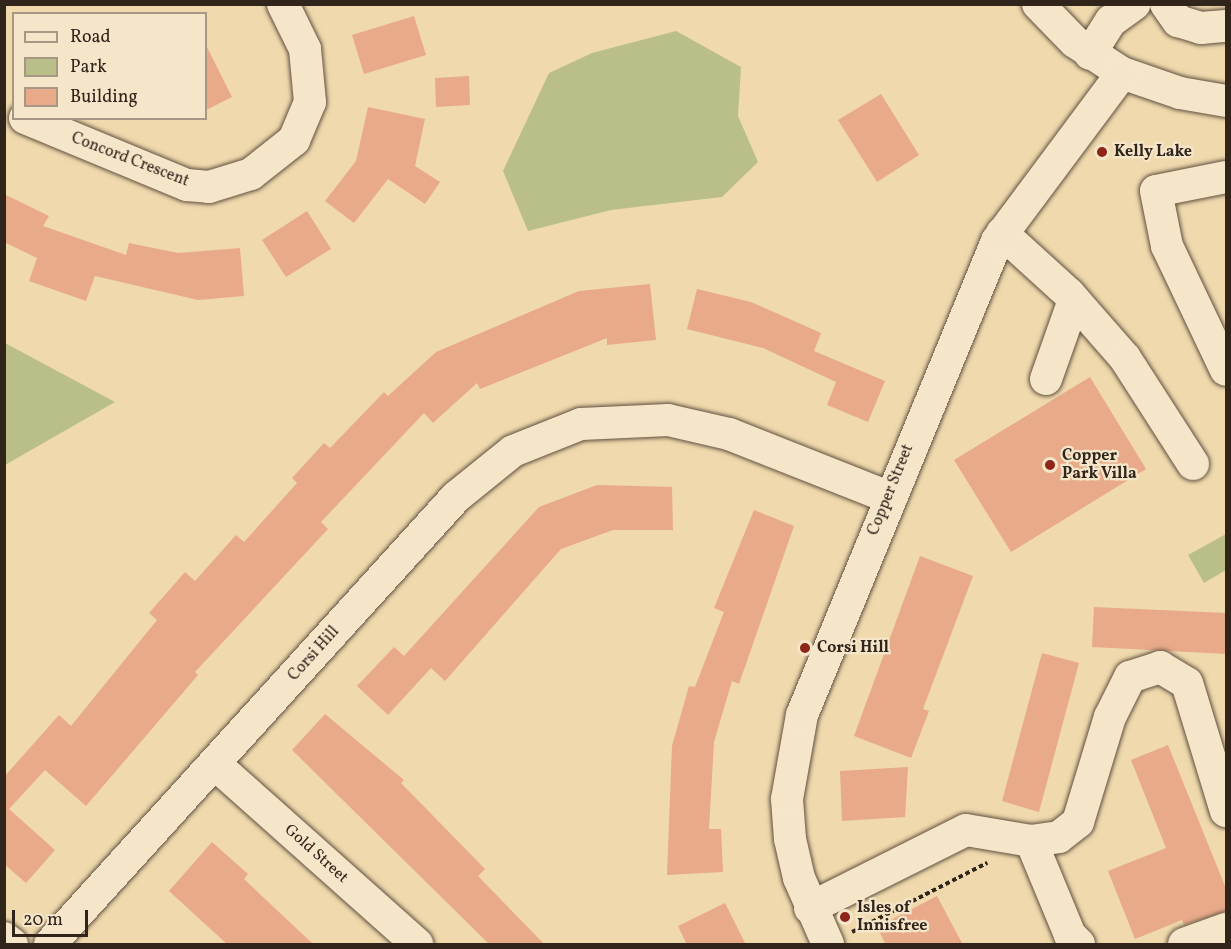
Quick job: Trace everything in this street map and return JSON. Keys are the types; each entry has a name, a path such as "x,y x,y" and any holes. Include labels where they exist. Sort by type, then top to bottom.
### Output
{"street":[{"name":"Concord Crescent","path":"30,120 187,185 209,187 251,174 294,140 310,102 305,49 283,4"},
{"path":"1038,4 1090,54 1122,73 1171,91 1227,101"},
{"path":"1090,54 1111,21 1134,4"},
{"path":"1166,4 1178,21 1201,28 1227,26"},
{"name":"Copper Street","path":"828,944 810,908 789,819 796,738 888,497 1002,233 1122,73"},
{"path":"1227,177 1156,191 1167,246 1227,370"},
{"path":"1002,233 1074,300 1125,358 1193,464"},
{"path":"1046,379 1074,300"},
{"name":"Corsi Hill","path":"50,945 456,497 494,463 536,438 608,419 668,420 729,434 888,497"},
{"path":"810,908 966,830 1031,841 1059,837 1078,822 1124,685 1146,669 1160,667 1187,683 1227,811"},
{"name":"Gold Street","path":"215,764 417,945"},
{"path":"1031,841 1070,935 1079,945"},
{"path":"1184,945 1227,928"},
{"path":"4,938 12,945"}],"path":[{"path":"828,944 991,861"}],"green space":[{"path":"676,31 741,67 738,116 758,162 722,197 611,210 528,231 503,171 549,73 592,53"},
{"path":"5,343 115,402 5,465"},
{"path":"1226,534 1226,570 1204,583 1188,555"}],"building":[{"path":"414,16 426,55 364,74 352,35"},
{"path":"207,47 232,97 207,110"},
{"path":"469,76 470,105 436,107 435,78"},
{"path":"881,94 919,155 877,182 838,120"},
{"path":"368,107 425,119 415,166 440,182 425,204 388,179 354,223 325,201 356,161"},
{"path":"4,194 49,216 43,226 126,255 129,243 178,253 240,248 244,296 198,300 95,276 86,301 29,281 37,258 4,242"},
{"path":"307,211 331,249 286,277 262,240"},
{"path":"650,284 656,340 607,345 607,338 480,389 477,383 433,423 424,413 321,522 328,529 195,672 198,675 86,806 45,770 9,809 55,850 26,883 4,864 4,777 59,715 71,726 157,620 149,613 185,572 195,581 236,535 244,542 297,483 292,478 324,443 330,448 384,392 388,396 436,352 579,291"},
{"path":"697,289 751,302 821,333 814,351 885,381 868,422 827,405 836,382 763,348 687,329"},
{"name":"Copper Park Villa","path":"1090,377 1146,469 1011,552 954,460"},
{"path":"597,485 672,487 673,530 613,530 561,549 445,681 431,668 388,715 357,686 394,647 404,656 539,507"},
{"path":"754,510 794,526 739,684 732,681 714,742 709,829 721,829 723,872 667,875 672,746 689,686 695,687 724,612 714,608"},
{"path":"920,556 973,576 923,709 929,711 911,758 854,736"},
{"path":"1094,607 1227,613 1227,654 1092,647"},
{"path":"1042,653 1079,663 1039,812 1002,801"},
{"path":"325,714 404,780 401,783 485,869 478,876 545,945 490,945 292,750"},
{"path":"1168,745 1227,891 1227,911 1184,925 1182,920 1135,939 1108,871 1166,848 1131,760"},
{"path":"908,767 905,817 842,821 840,771"},
{"path":"212,842 248,874 244,879 314,945 228,945 169,891"},
{"path":"937,896 963,945 886,945 877,927"},
{"path":"725,903 746,945 687,945 678,926"}],"place":[{"name":"Kelly Lake","path":"1102,152"},
{"name":"Copper Park Villa","path":"1050,465"},
{"name":"Corsi Hill","path":"805,648"},
{"name":"Isles of Innisfree","path":"845,917"}]}
